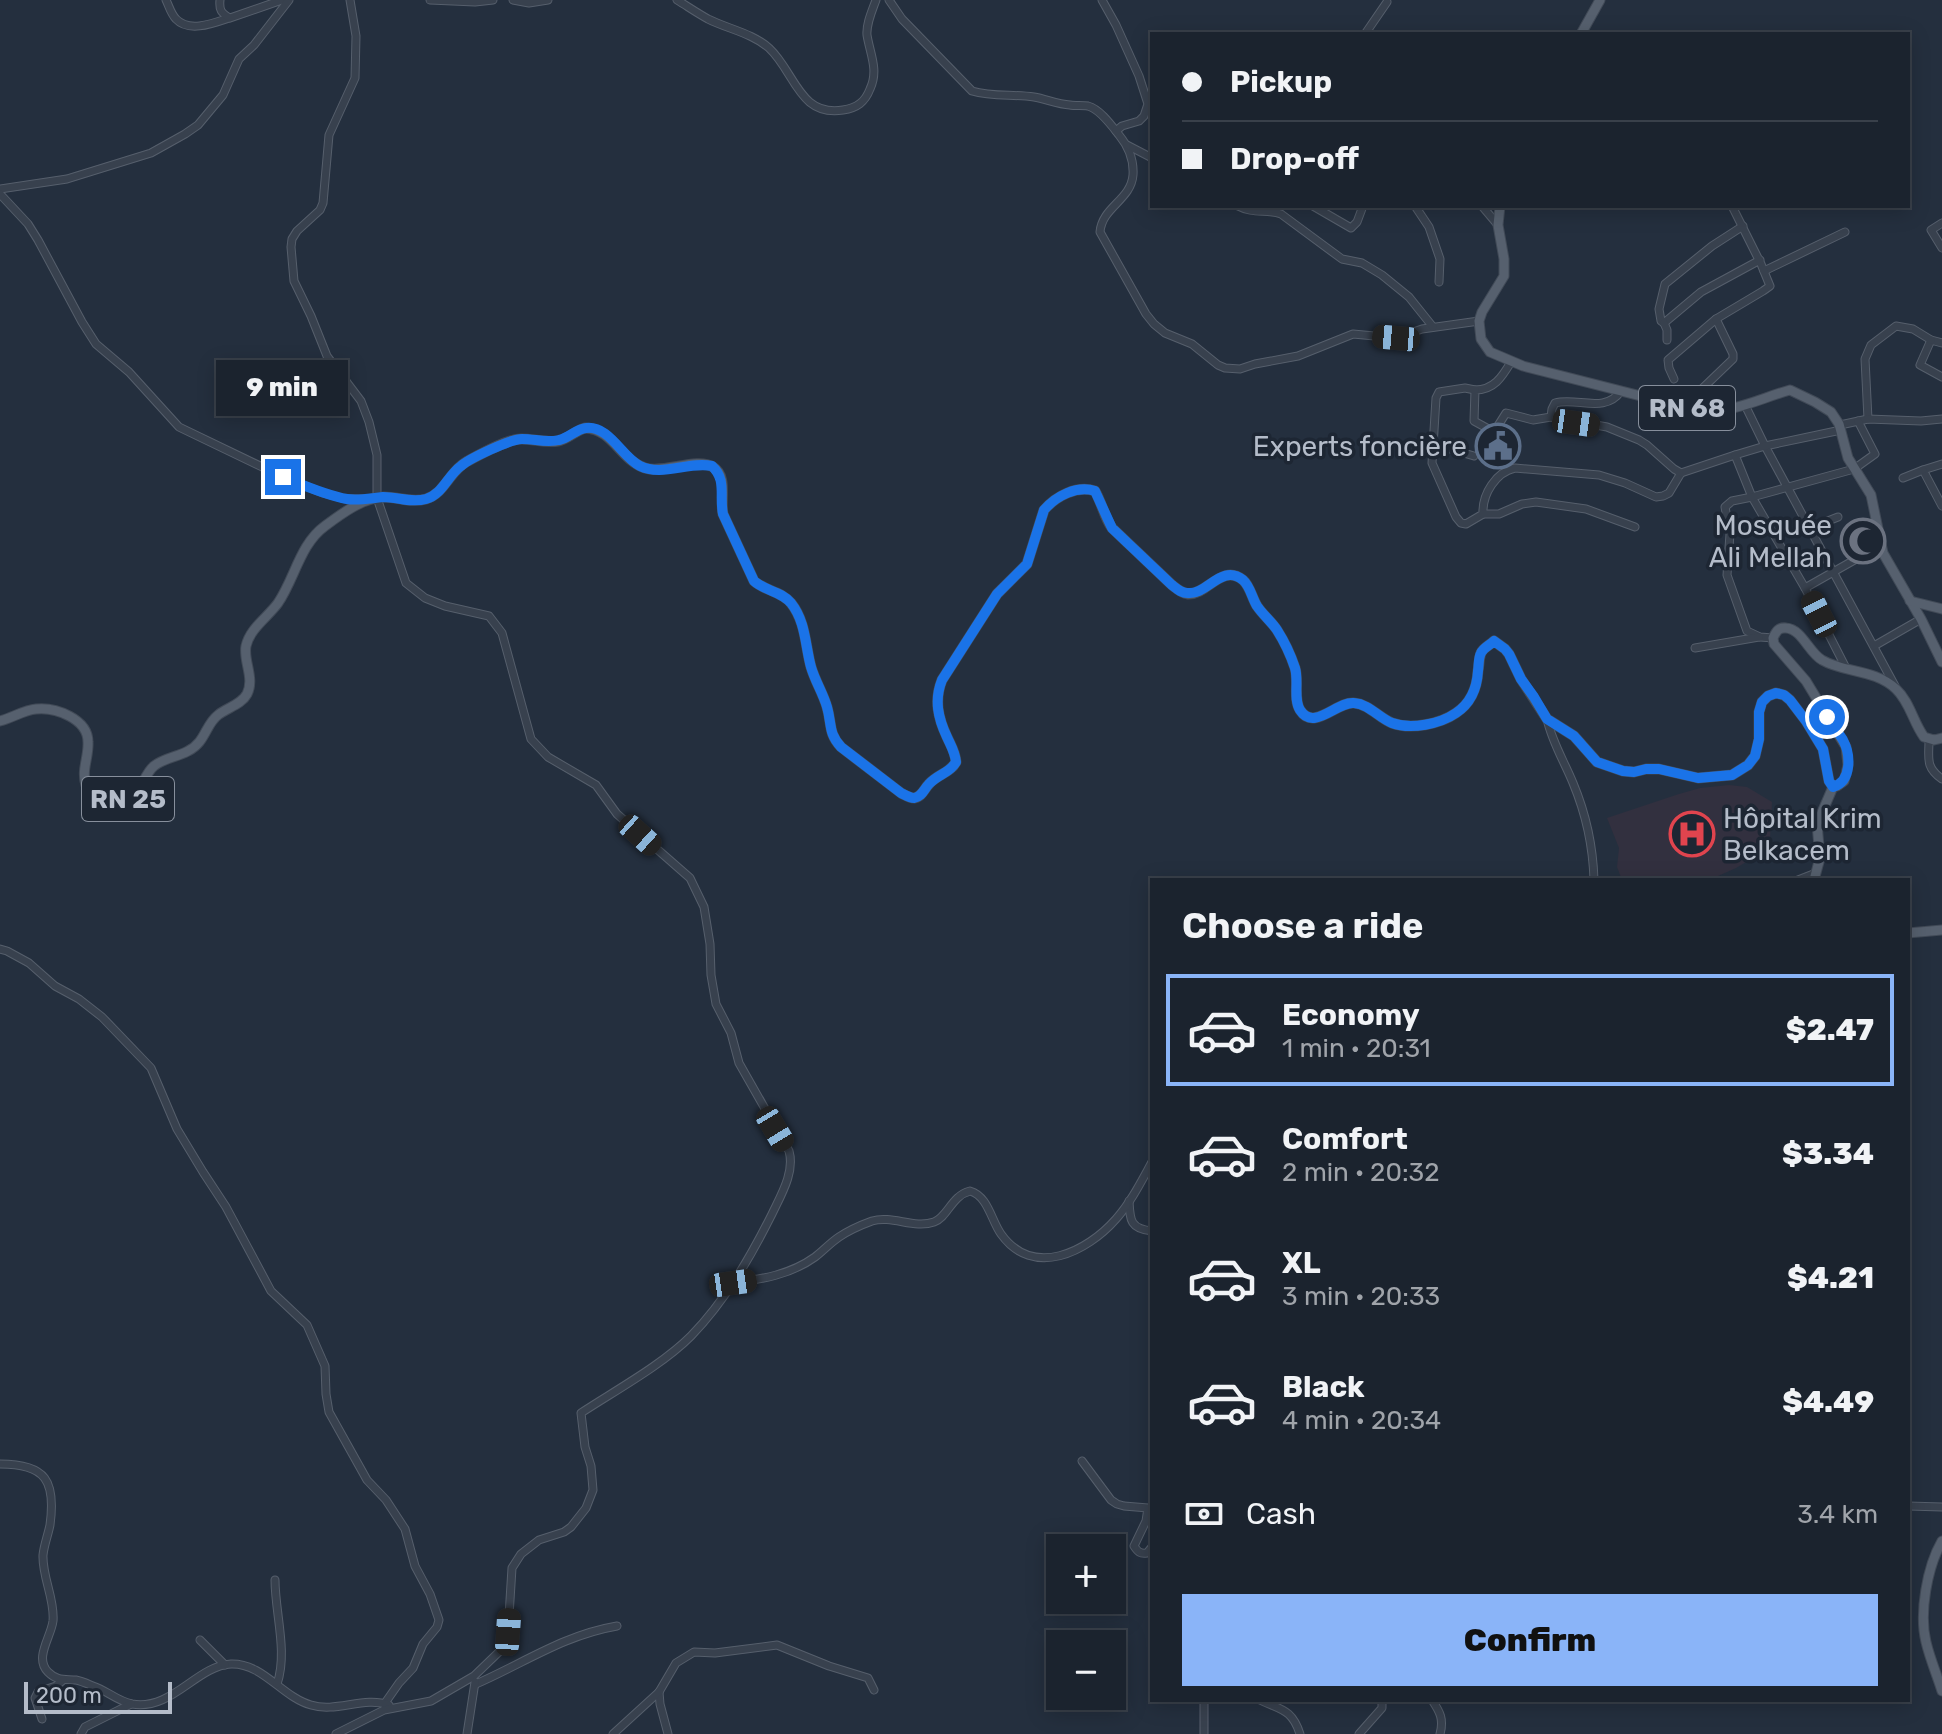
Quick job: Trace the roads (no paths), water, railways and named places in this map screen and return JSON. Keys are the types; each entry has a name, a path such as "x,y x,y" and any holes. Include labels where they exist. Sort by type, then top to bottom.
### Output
{"main road":[{"path":"1582,32 1600,0"},
{"path":"1479,321 1504,276 1498,225 1500,208"},
{"name":"RN 68","path":"1479,321 1479,331 1490,352 1511,362 1683,407 1715,412 1790,390 1831,412 1841,427"},
{"path":"1841,427 1845,451 1871,495 1881,547 1942,662"},
{"path":"375,499 425,499 439,491 463,464 512,441 555,441 585,428 601,431 629,458 648,469 712,466 721,478 723,514 754,581 781,594 799,615 810,664 827,707 834,739 909,797 920,796 929,783 951,770 956,762 937,701 937,692 946,673 997,594 1027,564 1044,510 1070,491 1086,488 1095,491 1112,528 1181,592 1198,592 1224,576 1240,578 1245,582 1257,606 1277,630 1290,656 1297,678 1298,706 1302,714 1310,718 1316,719 1353,702 1391,723 1417,725 1444,720 1470,700 1478,678 1480,654 1494,641 1509,654 1547,719 1574,736 1597,762 1634,772 1659,769 1698,778 1732,775 1748,765 1755,756 1762,702 1776,693 1790,700 1823,749 1833,787"},
{"name":"RN 25","path":"0,721 37,709 59,712 72,718 85,730 89,739 84,778 86,785 99,797 113,800 131,798 155,765 198,745 218,715 235,706 247,694 250,675 245,652 247,642 283,595 310,541 325,525 366,500 375,499"},
{"path":"1910,601 1942,609"},
{"path":"1815,877 1820,858 1817,824 1833,787 1844,781 1848,765 1846,747 1806,681 1774,644 1773,638 1778,629 1795,632 1820,660 1877,677 1896,688 1919,730 1929,740 1942,738"},
{"path":"1910,933 1942,930"},
{"path":"1942,1541 1934,1555 1929,1575 1924,1622 1926,1641 1942,1691"}],"street":[{"path":"166,0 179,22 205,25 282,0"},
{"path":"220,0 220,10 230,18"},
{"path":"0,191 67,179 151,153 185,134 198,125 223,95 239,59 289,0"},
{"path":"350,0 356,36 355,78 329,135 323,203 292,239 294,281 327,356 361,401 369,422 377,455 375,499 406,583 425,598 445,606 489,616 502,633 531,739 548,757 596,785 617,814 690,878 704,907 716,1004 731,1033 739,1063 789,1151 791,1160 780,1198 727,1293 690,1337 581,1413 593,1490 586,1508 564,1532 539,1540 521,1554 512,1568 506,1640 475,1680 467,1734"},
{"path":"430,0 493,0"},
{"path":"513,0 529,3 548,0"},
{"path":"677,0 770,49 803,96 828,113 854,109 872,86 875,70 867,32 876,0"},
{"path":"889,0 902,19 972,91 1089,106 1116,131 1131,155 1132,182 1125,195 1107,212 1100,232 1154,324 1165,333 1192,344 1218,365 1240,369 1298,356 1353,334 1396,338 1433,327 1479,321"},
{"path":"1102,0 1139,76 1148,104 1139,121 1116,131"},
{"path":"1366,32 1387,2"},
{"path":"1127,145 1150,157"},
{"path":"0,191 28,224 96,344 129,372 179,427 323,493 345,499 375,499"},
{"path":"1244,208 1258,213 1276,209 1342,259 1362,263 1382,275 1409,297 1433,327"},
{"path":"1319,208 1351,228 1362,208"},
{"path":"1416,208 1429,227 1440,259 1439,282"},
{"path":"1484,208 1498,225"},
{"path":"1674,379 1668,360 1716,319 1770,286 1733,208"},
{"path":"1942,223 1931,230 1942,248"},
{"path":"1667,340 1667,330 1661,321 1659,309 1665,284 1712,246 1743,226"},
{"path":"1764,271 1845,232"},
{"path":"1664,323 1701,292 1760,260"},
{"path":"1683,407 1733,359 1716,319"},
{"path":"1868,419 1865,359 1871,345 1896,326 1913,329 1942,343"},
{"path":"1931,340 1920,365 1942,377"},
{"path":"1511,362 1492,387 1439,392 1436,398 1432,463 1456,517 1466,524 1483,514 1499,514 1522,504 1536,502 1586,509 1635,527"},
{"path":"1475,390 1474,421 1494,432 1506,413 1533,420 1551,417 1607,427 1639,440 1681,473"},
{"path":"1551,417 1555,403 1602,404 1617,397 1621,391"},
{"path":"1745,405 1896,688"},
{"path":"1483,514 1494,481 1505,470 1515,468 1599,475 1656,497 1669,493 1681,473 1765,446 1868,419 1942,419"},
{"path":"1760,637 1747,631 1727,575 1730,534 1726,505 1854,469 1875,454 1858,421"},
{"path":"1433,444 1474,456"},
{"path":"1735,455 1752,497 1805,588 1846,668"},
{"path":"1903,478 1942,464"},
{"path":"1923,470 1942,506"},
{"path":"1810,528 1838,517"},
{"path":"1805,588 1881,547"},
{"path":"1874,646 1921,619"},
{"path":"1695,648 1760,637 1773,638"},
{"path":"1547,719 1588,829 1594,878"},
{"path":"1929,740 1928,764 1933,773 1942,779"},
{"path":"0,949 29,963 55,986 102,1017 151,1068 177,1129 226,1207 271,1291 307,1325 325,1366 329,1412 367,1480 386,1500 405,1529 415,1566 439,1620 423,1644 413,1668 385,1703"},
{"path":"733,1283 772,1278 798,1267 816,1257 838,1238 877,1220 921,1225 933,1223 941,1219 956,1199 970,1191 980,1195 1001,1234 1015,1248 1033,1257 1047,1259 1063,1256 1094,1240 1115,1220 1150,1165"},
{"path":"1129,1201 1130,1220 1135,1226 1150,1231"},
{"path":"1082,1461 1111,1500 1117,1504 1148,1508 1146,1521 1134,1546 1143,1554 1150,1549"},
{"path":"0,1464 36,1469 53,1495 43,1556 53,1620 41,1662 44,1669 56,1679 76,1680 131,1704"},
{"path":"1910,1506 1942,1507"},
{"path":"275,1580 281,1673 277,1684"},
{"path":"336,1734 384,1710 431,1701 567,1639 617,1626"},
{"path":"200,1640 225,1665"},
{"path":"613,1734 659,1692 676,1663 694,1652 715,1653 777,1645 868,1678 874,1690"},
{"path":"81,1734 85,1727 131,1704 152,1703 170,1697 211,1670 225,1665 242,1664 269,1678 297,1700 315,1706 372,1702 385,1703 394,1708"},
{"path":"42,1719 35,1698 38,1692 63,1680"},
{"path":"659,1692 668,1734"},
{"path":"1204,1702 1204,1734"},
{"path":"1265,1702 1288,1711 1296,1721 1300,1734"},
{"path":"1359,1734 1382,1708 1382,1702"},
{"path":"1433,1702 1442,1715 1440,1734"}],"place":[{"name":"Experts foncière","path":"1498,446"},
{"name":"Mosquée Ali Mellah","path":"1863,541"},
{"name":"Hôpital Krim Belkacem","path":"1692,834"}]}
